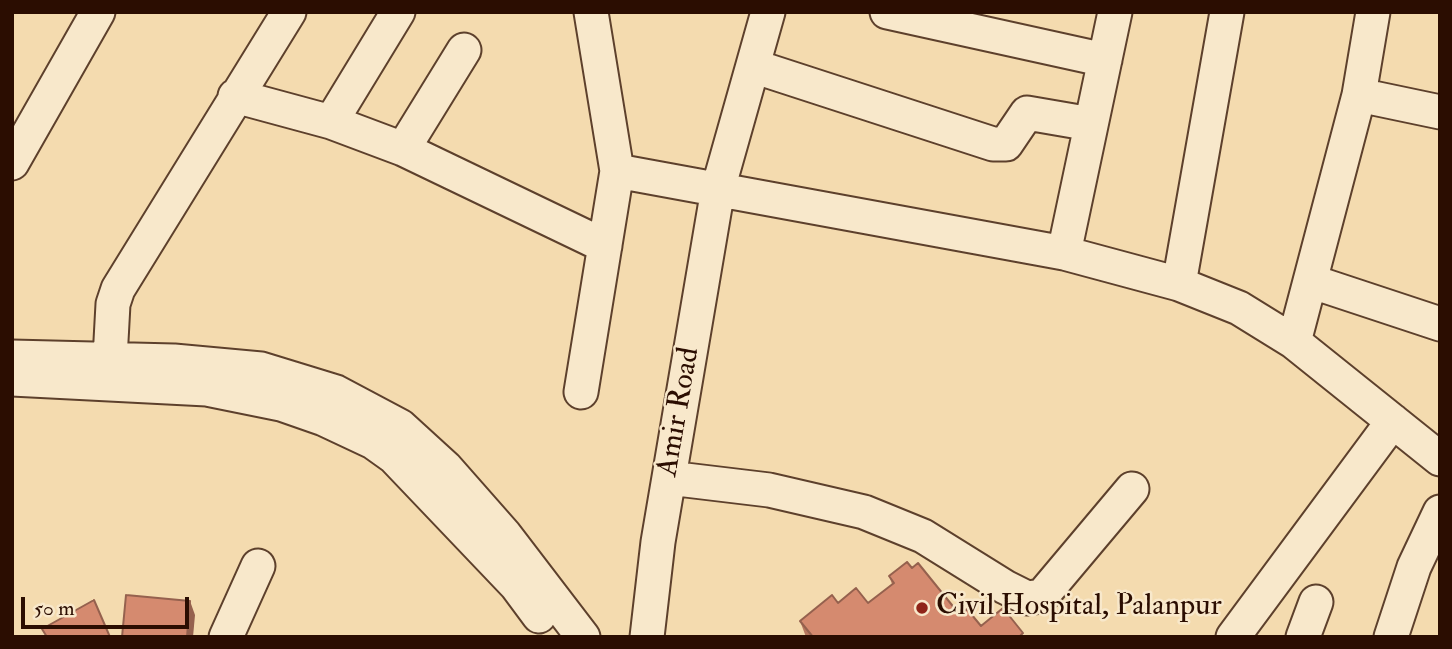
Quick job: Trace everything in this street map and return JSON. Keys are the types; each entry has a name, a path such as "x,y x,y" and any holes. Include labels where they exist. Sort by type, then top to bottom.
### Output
{"street":[{"path":"12,163 98,12"},
{"path":"110,359 113,304 118,289 289,12"},
{"path":"331,122 398,12"},
{"path":"581,392 617,171 591,12"},
{"name":"Amir Road","path":"647,637 658,542 718,189 768,12"},
{"path":"887,12 1105,60"},
{"path":"1065,253 1115,12"},
{"path":"1179,284 1227,12"},
{"path":"1294,342 1359,95 1373,12"},
{"path":"402,149 464,50"},
{"path":"752,66 993,144 1006,144 1027,113 1091,124"},
{"path":"1359,95 1440,112"},
{"path":"235,96 331,122 402,149 605,246"},
{"path":"617,171 1065,253 1179,284 1239,308 1294,342 1440,459"},
{"path":"1310,281 1440,324"},
{"path":"12,357 174,361 261,369 336,392 400,426 446,468 505,535 583,637"},
{"path":"12,379 208,389 281,404 324,419 373,442 394,457 516,586 556,637"},
{"path":"1233,637 1393,421"},
{"path":"669,478 769,490 864,512 923,536 1027,598 1042,596 1132,489"},
{"path":"1391,637 1414,567 1440,512"},
{"path":"226,637 258,566"},
{"path":"1303,637 1316,602"}],"building":[{"path":"907,562 912,568 918,563 960,615 967,609 981,626 1003,608 1023,633 1019,637 813,637 800,621 832,595 838,603 856,588 868,603 894,583 889,576"},
{"path":"126,595 190,601 187,637 122,637"},
{"path":"94,600 110,637 47,637 42,629"}],"place":[{"name":"Civil Hospital, Palanpur","path":"922,608"}]}
